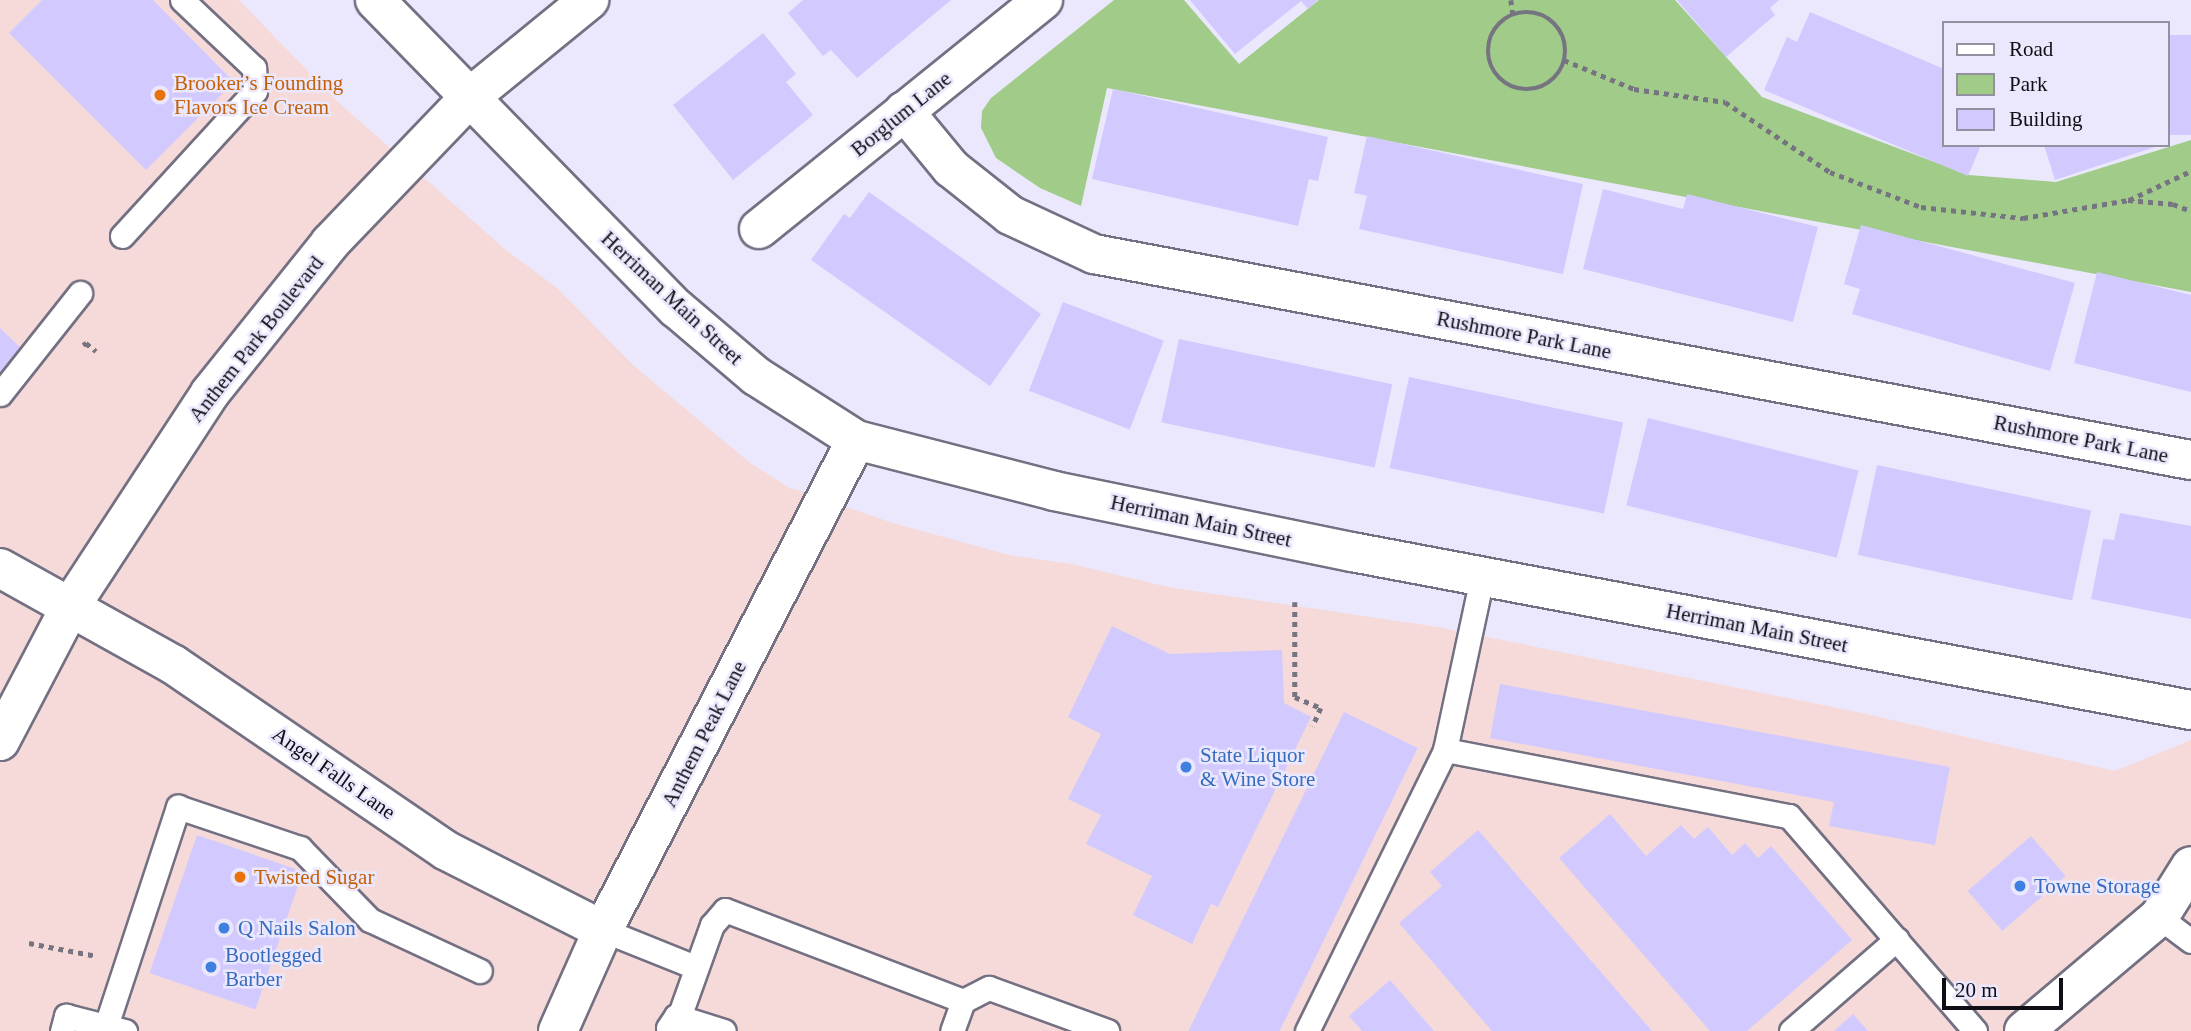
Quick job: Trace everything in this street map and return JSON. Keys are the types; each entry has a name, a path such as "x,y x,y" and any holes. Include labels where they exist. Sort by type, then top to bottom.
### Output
{"street":[{"name":"Herriman Main Street","path":"376,0 676,308 756,376 856,440 1054,491 1482,577 2191,710"},
{"name":"Anthem Park Boulevard","path":"0,741 70,607 210,393 330,243 470,97 589,0"},
{"name":"Borglum Lane","path":"759,229 1043,0"},
{"name":"Rushmore Park Lane","path":"904,111 951,168 1010,215 1094,254 2191,460"},
{"name":"Anthem Peak Lane","path":"558,1031 603,930 856,440"},
{"name":"Angel Falls Lane","path":"0,568 185,672 444,850 603,930"},
{"path":"2024,1031 2159,917 2191,866"}],"lane":[{"path":"122,236 255,91 254,68 182,0"},
{"path":"0,394 80,293"},
{"path":"1307,1031 1445,750 1482,577"},
{"path":"1445,750 1789,816 1975,1031"},
{"path":"62,1031 66,1016 115,1028 178,807 300,848 370,920 480,971"},
{"path":"724,1031 672,1026 712,925 725,910 963,1001"},
{"path":"2159,917 2191,941"},
{"path":"603,930 695,967"},
{"path":"1791,1031 1896,939"},
{"path":"952,1031 963,1001 989,988 1107,1031"}],"path":[{"path":"1511,0 1513,14"},
{"path":"1513,14 1540,14 1552,20 1565,43 1564,60 1553,80 1541,87 1517,88 1496,75 1490,65 1489,41 1494,29 1513,14"},
{"path":"1564,60 1634,89 1725,102 1830,172 1921,207 2023,218 2128,200 2173,204 2191,211"},
{"path":"2128,200 2191,171"},
{"path":"1295,601 1295,696 1321,708 1313,726"},
{"path":"30,943 110,959"}],"shaded area":[{"path":"0,0 239,0 338,102 506,250 557,288 633,365 749,462 788,487 893,523 1009,555 1072,564 1168,587 1438,627 1857,712 2115,771 2191,740 2191,1031 0,1031"}],"green space":[{"path":"1114,0 1184,0 1239,64 1319,0 1675,0 1762,97 1969,175 2056,182 2191,140 2191,292 1107,88 1081,206 1040,188 996,158 981,128 982,111 991,98"}],"building":[{"path":"42,0 153,0 234,82 146,170 9,33"},
{"path":"803,0 951,0 857,78 831,50 823,56 788,13"},
{"path":"1190,0 1318,0 1308,9 1301,1 1235,54"},
{"path":"1677,0 1779,0 1770,8 1775,15 1726,57"},
{"path":"1810,12 1942,68 1942,147 1980,147 1968,176 1764,90 1787,37 1797,42"},
{"path":"763,33 796,74 786,82 813,115 733,180 673,105"},
{"path":"2170,35 2191,35 2191,135 2170,135"},
{"path":"1113,89 1328,137 1318,181 1309,179 1298,226 1092,179"},
{"path":"1367,136 1583,184 1563,274 1359,229 1367,196 1354,193"},
{"path":"2045,147 2155,147 2055,180"},
{"path":"1603,189 1683,209 1687,194 1818,227 1793,322 1583,269"},
{"path":"869,192 1041,314 990,386 811,260 844,214 850,218"},
{"path":"1861,225 2075,283 2050,371 1852,314 1860,289 1844,284"},
{"path":"2097,272 2191,295 2191,392 2074,363"},
{"path":"1063,302 1164,341 1130,429 1029,391"},
{"path":"0,328 24,351 0,375"},
{"path":"1179,339 1392,384 1375,467 1161,422"},
{"path":"1409,377 1623,423 1604,514 1390,468"},
{"path":"1648,418 1859,470 1837,558 1626,505"},
{"path":"1877,465 2091,511 2072,601 1858,555"},
{"path":"2120,513 2191,526 2191,619 2091,599 2103,539 2114,540"},
{"name":"State Liquor & Wine Store","path":"1112,626 1170,654 1282,650 1284,703 1311,717 1218,907 1211,904 1192,944 1133,915 1152,876 1086,844 1101,815 1068,799 1101,734 1068,717"},
{"path":"1500,684 1950,767 1935,845 1829,826 1834,802 1490,738"},
{"path":"1344,712 1418,748 1280,1031 1188,1031"},
{"path":"1610,814 1646,856 1681,825 1694,839 1708,827 1732,855 1745,843 1758,858 1771,846 1852,940 1747,1031 1710,1031 1559,858"},
{"path":"1478,830 1652,1031 1492,1031 1399,923 1442,886 1430,872"},
{"path":"197,835 303,871 255,1010 149,973"},
{"path":"2031,836 2066,876 2002,931 1968,891"},
{"path":"1390,980 1434,1031 1362,1031 1349,1016"},
{"path":"1853,1014 1868,1031 1834,1031"}],"place":[{"name":"Brooker’s Founding Flavors Ice Cream","path":"160,95"},
{"name":"State Liquor & Wine Store","path":"1186,767"},
{"name":"Twisted Sugar","path":"240,877"},
{"name":"Towne Storage","path":"2020,886"},
{"name":"Q Nails Salon","path":"224,928"},
{"name":"Bootlegged Barber","path":"211,967"}]}
